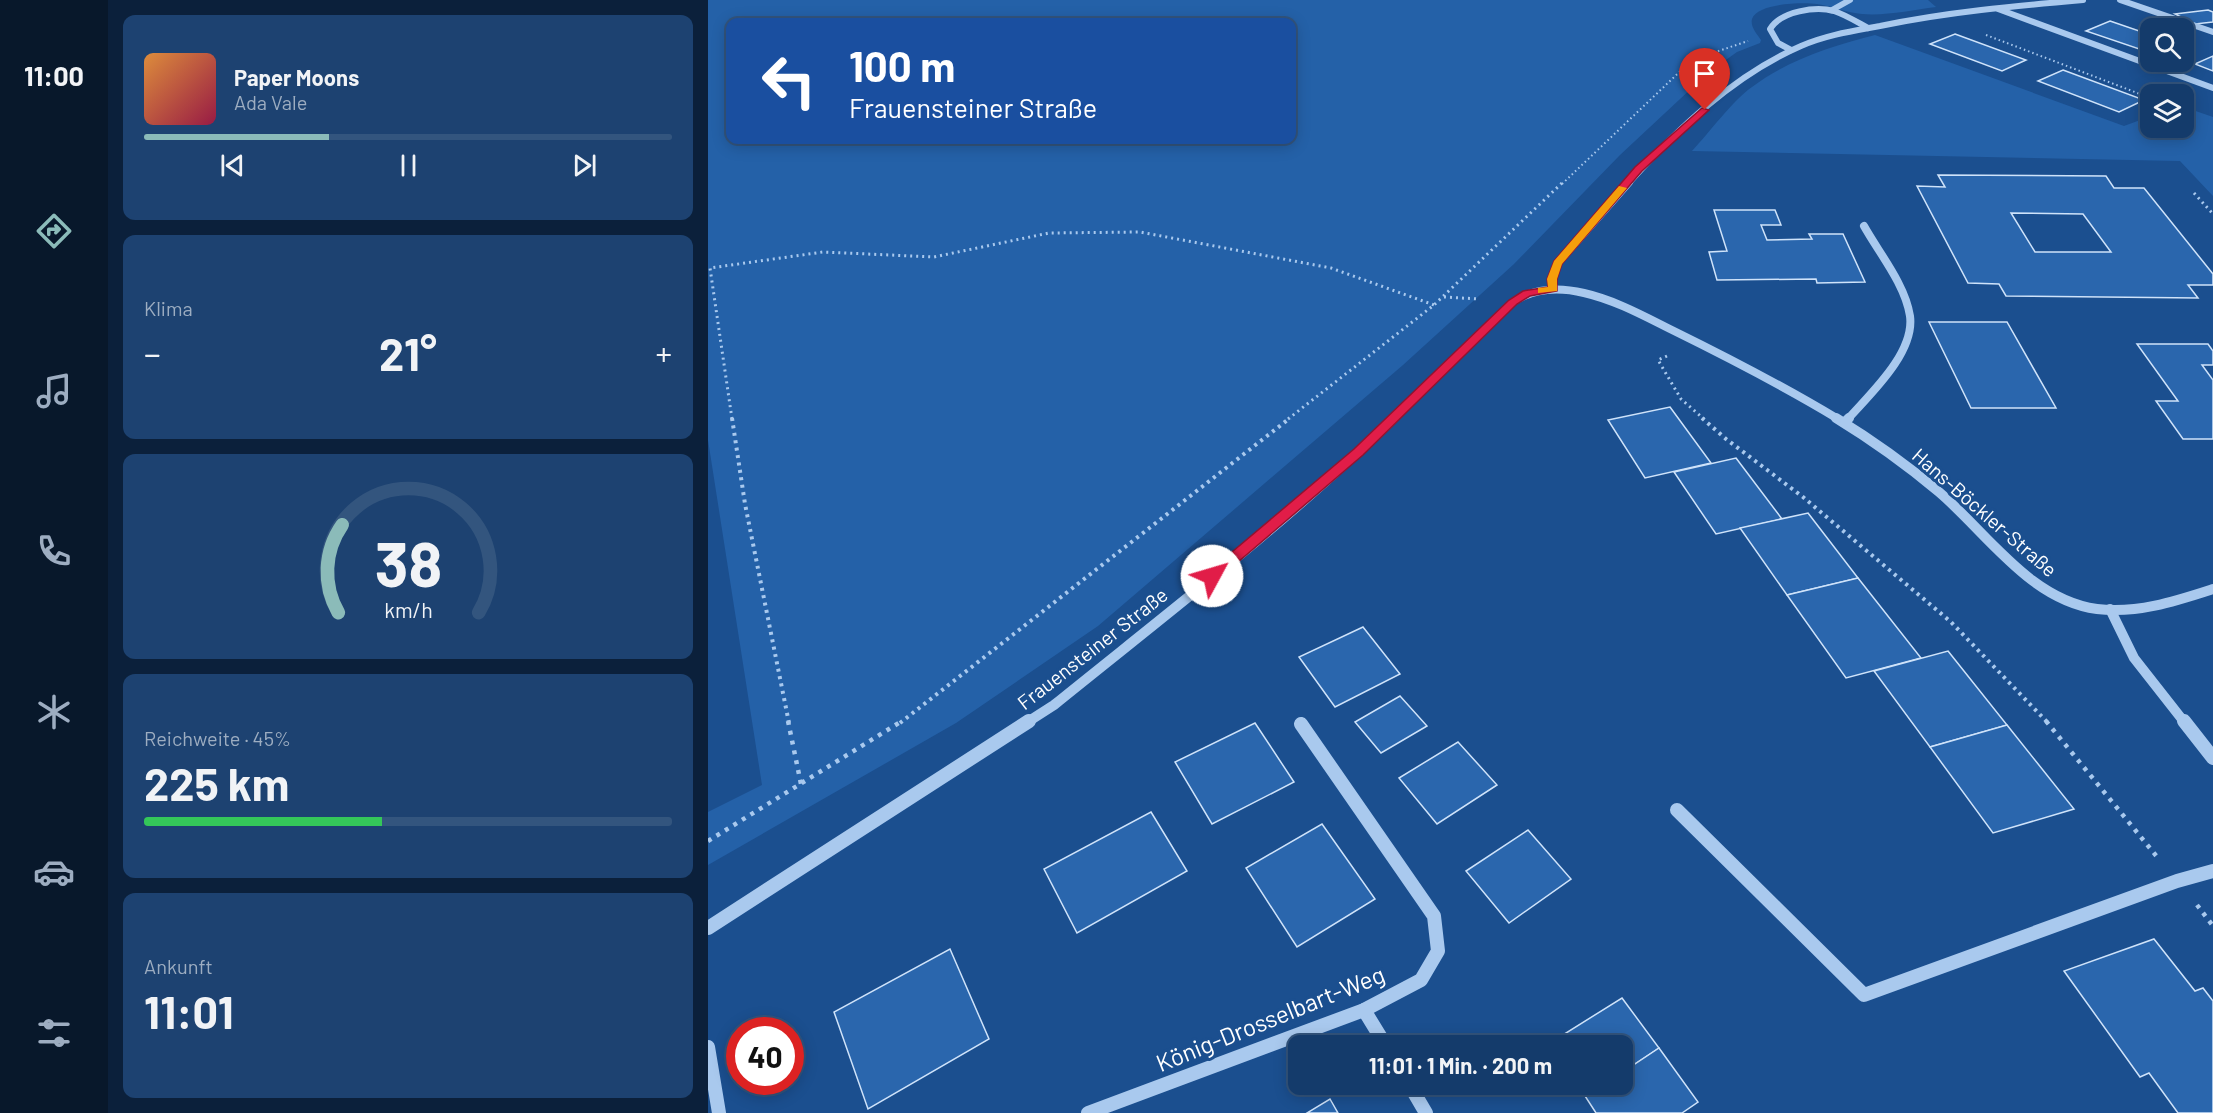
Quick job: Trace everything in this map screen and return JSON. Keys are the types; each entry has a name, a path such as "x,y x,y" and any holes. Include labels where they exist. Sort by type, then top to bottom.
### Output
{"street":[{"path":"1791,50 1779,43 1772,33 1773,22 1787,15 1832,10 1850,0"},
{"path":"1554,289 1552,279 1557,264 1639,169 1738,80 1791,50 1819,39 1935,16 2083,0"},
{"path":"2120,0 2213,32"},
{"path":"1995,8 2213,88"},
{"path":"1832,10 1868,28"},
{"path":"1845,422 1891,369 1902,352 1911,320 1906,305 1864,226"},
{"name":"Hans-Böckler-Straße","path":"1554,289 1599,297 1783,386 1845,422 1940,494 2020,571 2040,586 2083,606 2110,609 2151,606 2213,589"},
{"name":"Frauensteiner Straße","path":"708,928 1054,705 1247,548 1359,452 1513,302 1527,293 1554,289"},
{"path":"2110,609 2134,658 2213,758"},
{"name":"König-Drosselbart-Weg","path":"1088,1113 1364,1010 1421,980 1438,951 1434,916 1301,724"},
{"path":"1677,810 1864,995 2177,881 2213,871"},
{"path":"1364,1010 1379,1035"},
{"path":"708,1047 719,1113"},
{"path":"1415,1095 1426,1113"}],"path":[{"path":"1935,16 2140,94"},
{"path":"708,841 909,717 1434,306 1692,60 1772,33"},
{"path":"2194,193 2213,214"},
{"path":"801,784 745,504 710,268 822,252 934,257 1049,233 1140,232 1331,268 1434,306"},
{"path":"1694,341 1659,360 1681,399 1726,439 1795,490 1951,622 2048,723 2213,926"}],"shaded area":[{"path":"708,0 1928,0 1936,7 1862,14 1802,3 1771,7 1756,14 1752,19 1752,25 1761,40 1760,43 1737,52 1709,72 1620,155 1514,264 1403,365 1098,626 956,723 708,865 708,812 762,785 708,440"},
{"path":"1875,35 2124,126 2140,120 2140,138 2194,138 2194,110 2213,117 2213,196 2180,161 1692,151 1737,100 1766,77 1811,55"}],"building":[{"path":"2208,10 2213,12 2213,22 2195,24 2194,18 2183,18 2175,14"},
{"path":"2110,21 2140,31 2140,49 2086,31"},
{"path":"1955,34 2026,60 2002,71 1930,44"},
{"path":"2213,56 2213,71 2195,64"},
{"path":"2063,70 2140,99 2140,102 2119,112 2038,81"},
{"path":"1938,175 2106,176 2114,188 2144,188 2213,274 2213,285 2188,285 2198,298 2006,296 1999,284 1968,283 1917,186 1945,187","holes":["2011,213 2083,214 2111,252 2035,252"]},
{"path":"1714,210 1775,210 1781,225 1761,225 1767,240 1812,239 1809,234 1843,234 1865,282 1817,283 1816,279 1717,280 1709,252 1727,251"},
{"path":"1929,322 2007,322 2056,408 1971,408"},
{"path":"2137,344 2208,344 2213,351 2213,365 2202,365 2213,380 2213,439 2183,439 2156,401 2178,401"},
{"path":"1670,407 1711,463 1645,478 1608,420"},
{"path":"1736,458 1782,519 1716,534 1674,472"},
{"path":"1808,513 1858,578 1787,595 1740,528"},
{"path":"1858,578 1921,658 1846,678 1787,595"},
{"path":"1363,627 1400,674 1335,707 1299,657"},
{"path":"1948,651 2007,725 1930,747 1874,671"},
{"path":"1400,696 1427,726 1381,753 1355,722"},
{"path":"1255,723 1294,782 1212,824 1175,762"},
{"path":"2007,725 2074,809 1993,833 1930,747"},
{"path":"1458,742 1497,785 1437,824 1399,778"},
{"path":"1151,812 1187,871 1077,933 1044,869"},
{"path":"1322,824 1375,899 1297,947 1246,868"},
{"path":"1528,830 1571,879 1509,923 1466,871"},
{"path":"2154,939 2195,991 2203,988 2213,1001 2213,1113 2178,1113 2149,1073 2140,1077 2064,971"},
{"path":"950,949 989,1039 868,1109 834,1012"},
{"path":"1622,998 1659,1048 1633,1065 1633,1035 1563,1035"},
{"path":"1659,1048 1698,1102 1682,1113 1596,1113 1585,1096 1633,1095 1633,1065"},
{"path":"1330,1099 1338,1113 1307,1113"}],"slow traffic":[{"path":"1542,290 1554,289 1552,279 1557,264 1623,188"}],"route":[{"path":"1212,576 1359,452 1513,302 1527,293 1554,289 1552,279 1557,264 1639,169 1705,110"}]}
